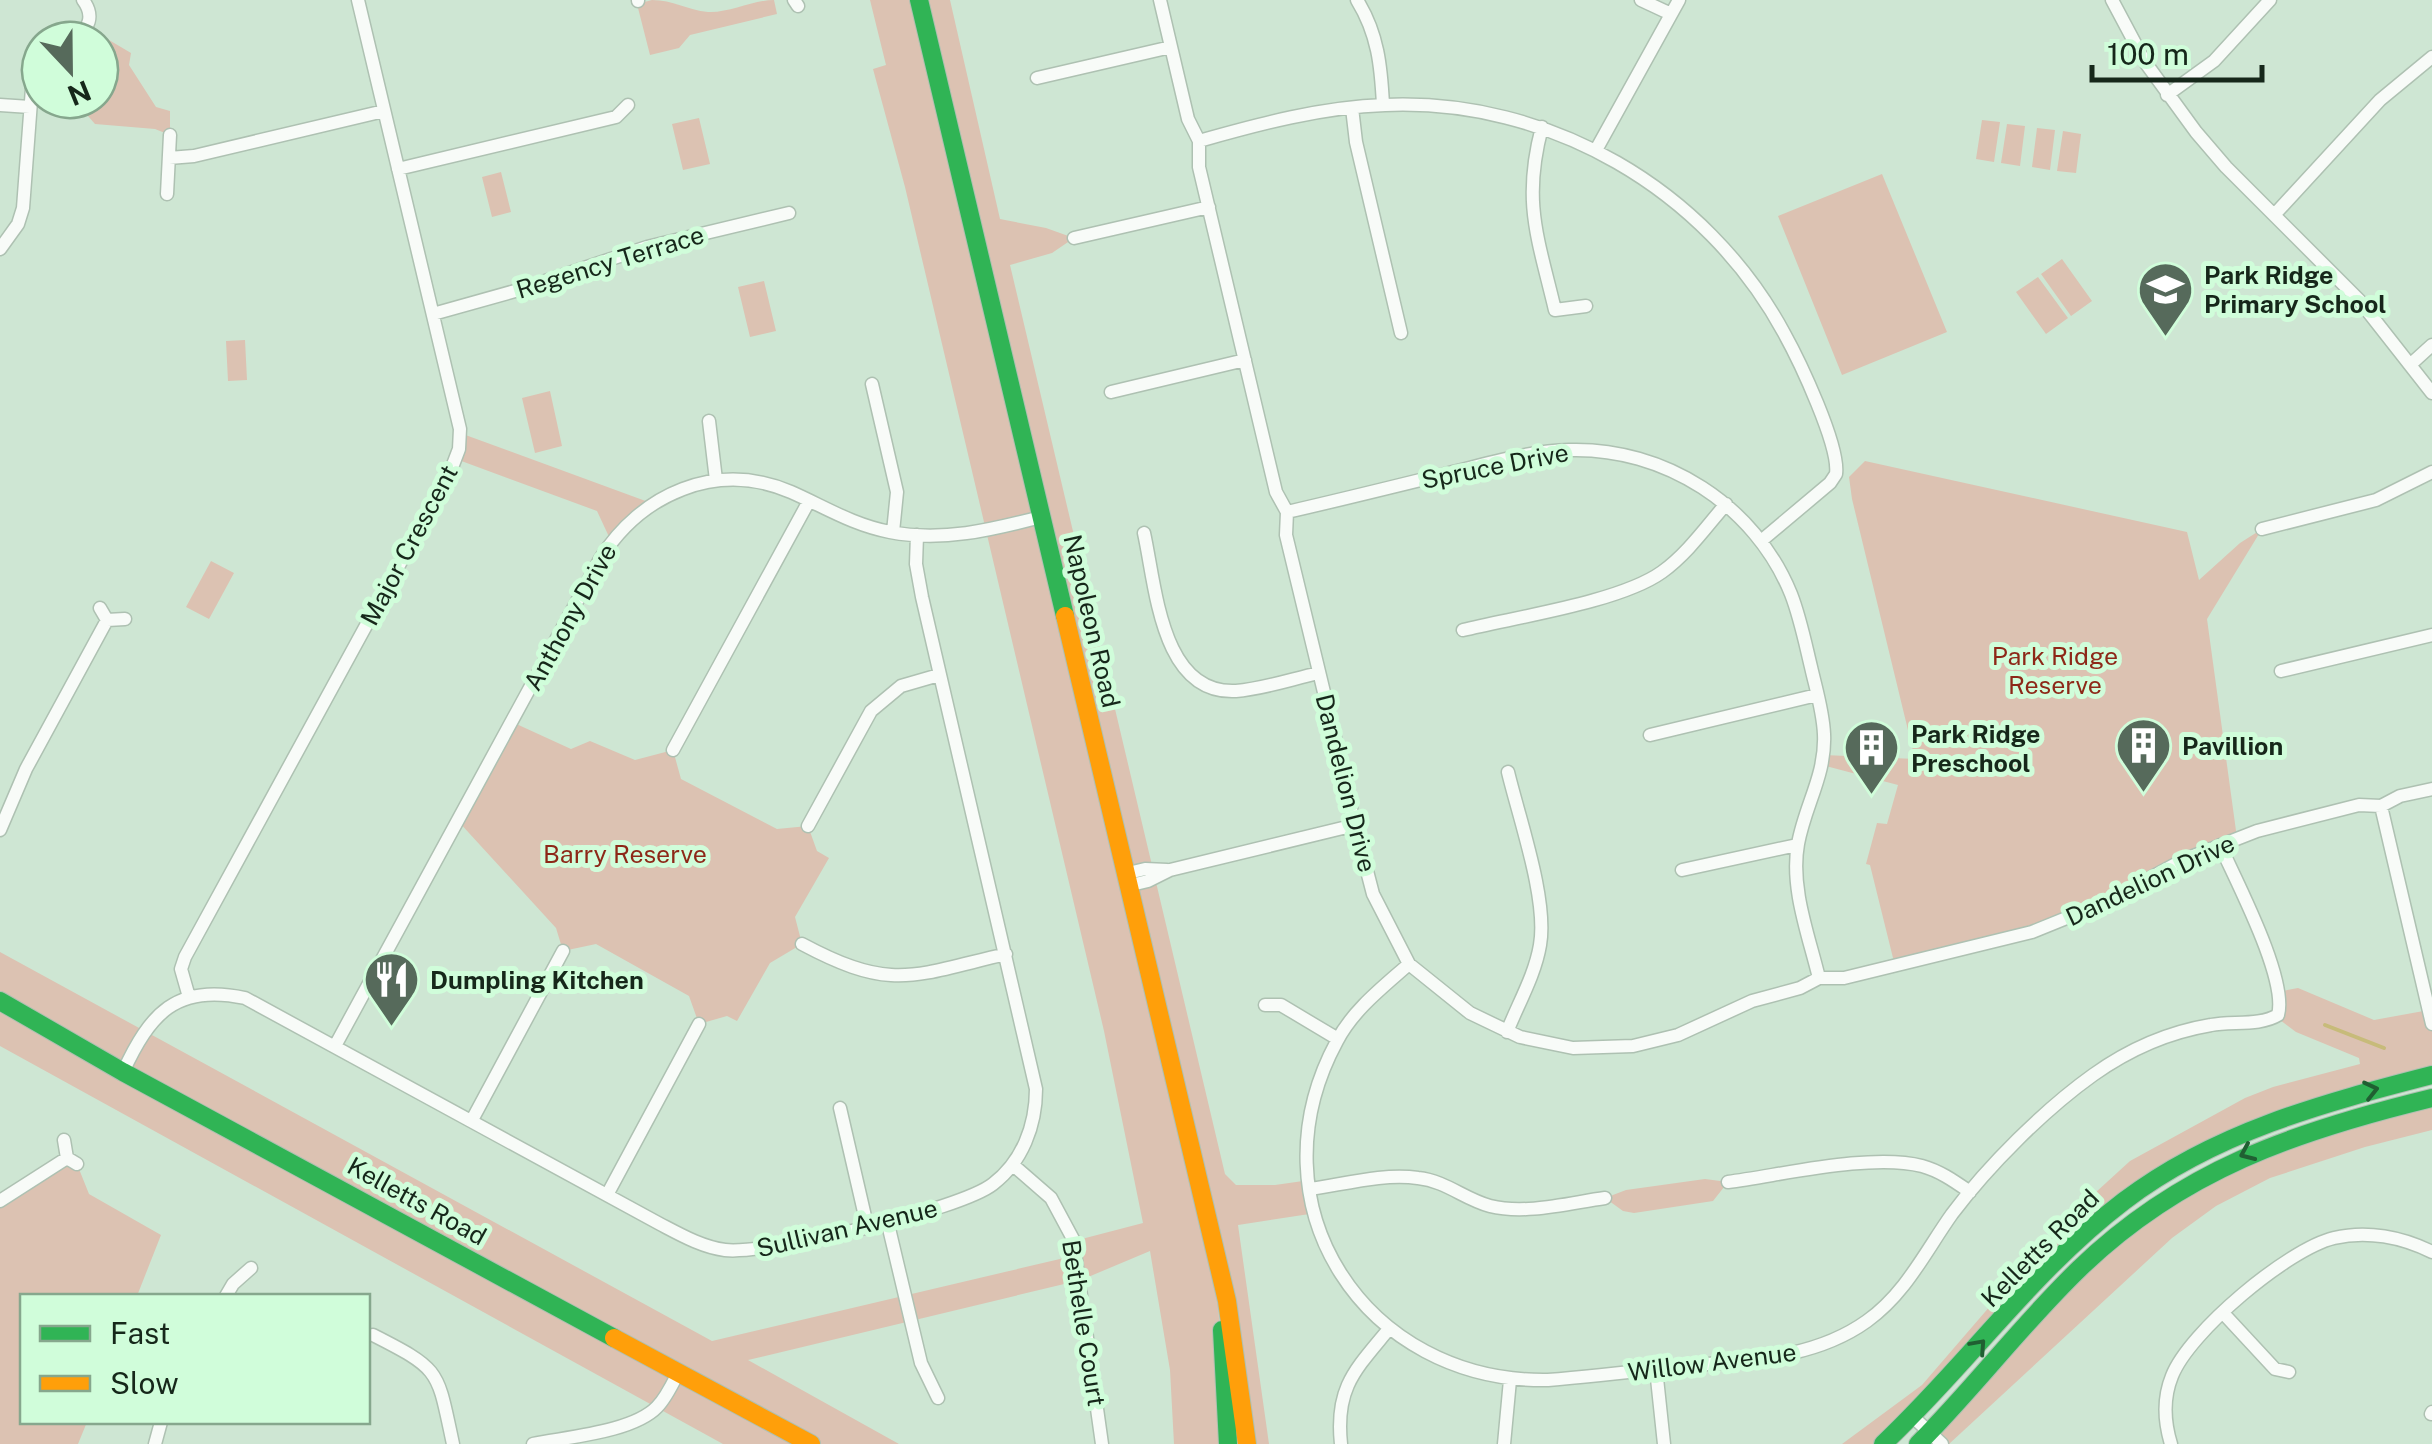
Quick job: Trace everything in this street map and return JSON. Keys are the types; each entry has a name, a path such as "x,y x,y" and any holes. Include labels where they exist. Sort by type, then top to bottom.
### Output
{"main road":[{"name":"Napoleon Road","path":"919,0 1214,1254 1236,1354 1246,1444"},
{"name":"Kelletts Road","path":"0,1001 122,1072 811,1444"},
{"name":"Kelletts Road","path":"1884,1444 2068,1250 2112,1210 2166,1171 2268,1120 2432,1075"},
{"name":"Kelletts Road","path":"1930,1440 2079,1269 2120,1231 2171,1194 2241,1155 2288,1136 2432,1098"},
{"name":"Napoleon Road","path":"1214,1254 1228,1444"}],"street":[{"name":"Major Crescent","path":"189,997 182,973 184,957 455,462 460,434 358,0"},
{"name":"Dandelion Drive","path":"1160,0 1188,119 1199,141 1198,160 1276,492 1287,512 1286,535 1351,804 1351,826 1380,910 1409,964 1470,1013 1507,1032 1553,1046 1611,1050 1633,1046 1678,1035 1752,1000 1800,988 1819,978 1844,978 2049,926 2106,902 2220,844 2270,827 2359,805 2382,806 2400,796 2432,789"},
{"path":"1358,0 1374,34 1383,105"},
{"path":"1641,0 1671,14"},
{"path":"1596,150 1679,0"},
{"path":"2112,0 2167,95 2226,167 2360,300 2432,393"},
{"path":"2167,95 2214,61 2270,0"},
{"path":"1037,78 1171,47"},
{"path":"2275,214 2380,100 2432,56"},
{"path":"398,169 616,117 628,105"},
{"path":"1199,141 1352,108 1454,107 1542,127 1596,150 1666,194 1706,228 1750,279 1778,322 1843,475 1761,540"},
{"path":"1352,108 1356,142 1401,333"},
{"path":"169,158 194,156 384,111"},
{"path":"0,249 24,208 29,120"},
{"path":"1542,127 1530,197 1551,294 1556,310 1586,306"},
{"path":"167,194 170,135"},
{"path":"1074,238 1209,206"},
{"name":"Regency Terrace","path":"433,314 648,246 789,213"},
{"path":"2412,364 2432,345"},
{"path":"1112,392 1245,360"},
{"path":"872,384 897,492 893,532"},
{"path":"709,421 716,480"},
{"name":"Spruce Drive","path":"1287,512 1516,457 1567,450 1645,460 1686,478 1726,504 1761,540 1791,594 1824,726 1823,763 1798,845 1798,888 1819,978"},
{"path":"2262,529 2376,500 2432,472"},
{"name":"Anthony Drive","path":"335,1046 612,541 634,516 681,488 716,480 766,484 853,522 917,536 972,533 1041,517"},
{"path":"673,750 809,502"},
{"path":"1463,630 1618,593 1650,580 1682,556 1726,504"},
{"path":"1144,533 1170,646 1190,676 1205,686 1234,691 1319,673"},
{"name":"Sullivan Avenue","path":"189,997 210,993 245,998 692,1240 724,1250 763,1249 866,1225 969,1198 989,1187 1012,1164 1030,1132 1036,1090 918,580 917,536"},
{"path":"0,830 104,614 125,619"},
{"path":"2282,671 2432,636"},
{"path":"808,826 871,712 901,686 939,675"},
{"path":"1650,735 1817,695"},
{"path":"1507,1032 1539,953 1542,931 1508,772"},
{"path":"2382,806 2425,963 2432,1024"},
{"path":"1125,880 1148,881 1170,870 1351,826"},
{"name":"Willow Avenue","path":"1409,964 1371,998 1338,1039 1313,1102 1308,1140 1311,1189 1320,1230 1337,1266 1388,1330 1448,1364 1510,1380 1548,1380 1790,1354 1846,1334 1876,1314 1906,1285 1970,1192 2076,1088 2145,1045 2189,1030 2278,1015 2280,1004 2266,948 2220,844"},
{"path":"1682,870 1798,845"},
{"path":"802,944 856,970 891,977 924,974 1006,954"},
{"path":"472,1120 563,952"},
{"path":"122,1072 151,1020 189,997"},
{"path":"1265,1005 1281,1006 1338,1039"},
{"path":"607,1195 700,1024"},
{"path":"840,1108 866,1225"},
{"path":"0,1201 72,1161 64,1140"},
{"path":"1728,1182 1899,1162 1934,1171 1970,1192"},
{"name":"Bethelle Court","path":"1012,1164 1051,1198 1073,1239 1102,1444"},
{"path":"1311,1189 1408,1176 1436,1181 1502,1208 1605,1198"},
{"path":"887,1220 921,1363 938,1398"},
{"path":"2171,1444 2165,1407 2171,1377 2188,1348 2288,1257 2333,1238 2363,1234 2388,1236 2432,1252"},
{"path":"227,1294 251,1268"},
{"path":"2224,1314 2275,1369 2289,1372"},
{"path":"1341,1444 1340,1405 1344,1388 1388,1330"},
{"path":"373,1335 418,1358 431,1370 440,1387 452,1444"},
{"path":"1656,1369 1664,1444"},
{"path":"534,1444 613,1428 651,1412 665,1398 678,1373"},
{"path":"1504,1444 1510,1380"},
{"path":"1913,1417 1930,1440"},
{"path":"613,1428 617,1444"}],"green space":[{"path":"652,0 708,12 774,0 777,14 690,35 679,48 650,55 637,4"},
{"path":"870,0 950,0 1000,219 1074,238 1052,253 1010,265 1225,1174 1236,1185 1310,1180 1316,1213 1238,1225 1269,1444 1246,1444 1215,1263 1228,1444 1174,1444 1170,1370 1150,1251 1081,1280 748,1360 899,1444 723,1444 0,1046 0,952 712,1341 1077,1255 1074,1241 1143,1223 1104,1031 905,187 873,69 886,65"},
{"path":"120,46 131,53 129,65 156,107 170,111 170,135 155,129 95,124 92,120 120,120"},
{"path":"699,118 710,164 683,170 672,124"},
{"path":"1982,120 2000,122 1994,162 1976,159"},
{"path":"2007,124 2025,126 2020,166 2001,163"},
{"path":"2037,128 2055,130 2050,170 2032,167"},
{"path":"2063,131 2081,134 2076,173 2057,171"},
{"path":"501,172 511,212 492,217 482,177"},
{"path":"1882,174 1947,332 1842,375 1778,216"},
{"path":"2062,259 2092,301 2071,316 2041,274"},
{"path":"2038,277 2068,318 2046,334 2016,292"},
{"path":"764,281 776,331 750,337 738,287"},
{"path":"245,340 247,380 228,381 226,341"},
{"path":"550,391 562,446 535,453 522,398"},
{"path":"460,433 651,503 611,541 597,511 456,459"},
{"name":"Park Ridge Reserve","path":"1865,461 2187,532 2199,580 2262,529 2207,619 2237,838 2086,911 1895,966 1870,865 1866,864 1877,823 1887,824 1898,785 1822,765 1824,755 1915,759 1852,499 1849,477"},
{"path":"211,561 234,573 209,619 186,607"},
{"name":"Barry Reserve","path":"512,722 571,749 590,741 635,760 673,750 681,779 777,829 808,826 817,851 829,858 795,917 802,944 770,963 737,1021 727,1016 699,1024 689,996 596,944 563,951 556,928 458,821"},
{"path":"2298,988 2374,1020 2429,1010 2432,1075 2311,1105 2138,1191 1883,1444 1842,1444 1922,1385 2060,1225 2130,1161 2245,1098 2360,1064 2359,1058 2296,1032 2276,1017 2277,992"},
{"path":"2432,1098 2432,1130 2270,1178 2216,1206 2172,1238 1949,1444 1918,1444 2055,1294 2204,1174"},
{"path":"67,1158 77,1164 89,1194 161,1235 138,1294 20,1294 20,1424 86,1424 78,1444 0,1444 0,1201"},
{"path":"1705,1179 1728,1182 1713,1201 1634,1213 1623,1211 1605,1198 1626,1190"}],"waterway":[{"path":"2325,1025 2384,1048"}],"traffic: fast":[{"path":"919,0 1065,616"},
{"path":"0,1001 123,1072 614,1338"},
{"path":"1883,1444 2060,1257 2124,1201 2159,1177 2195,1156 2271,1123 2432,1075"},
{"path":"1918,1444 2079,1269 2158,1205 2200,1180 2287,1141 2432,1098"},
{"path":"1222,1330 1228,1444"}],"traffic: slow":[{"path":"1065,616 1227,1301 1247,1444"},
{"path":"614,1338 811,1444"}],"place":[{"name":"Park Ridge Primary School","path":"2165,338"},
{"name":"Pavillion","path":"2143,795"},
{"name":"Park Ridge Preschool","path":"1872,797"},
{"name":"Dumpling Kitchen","path":"391,1029"}]}
